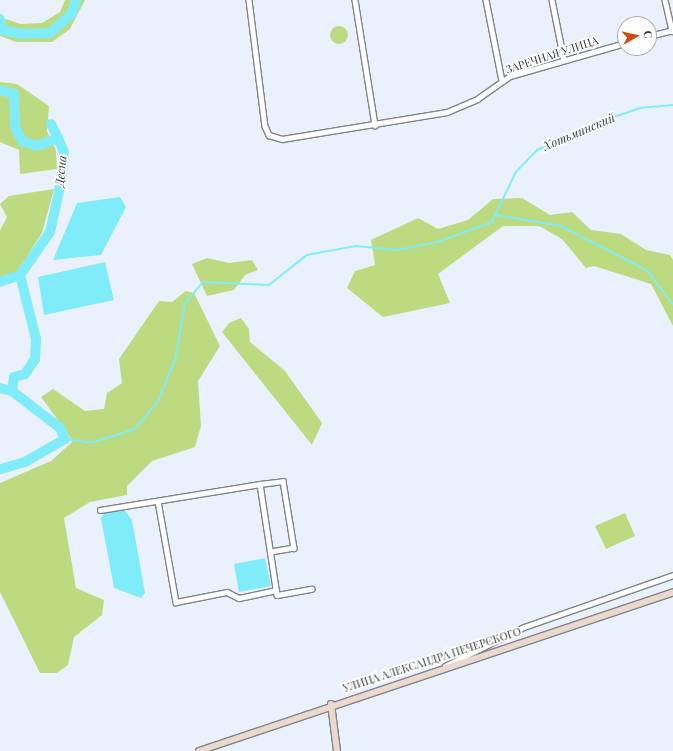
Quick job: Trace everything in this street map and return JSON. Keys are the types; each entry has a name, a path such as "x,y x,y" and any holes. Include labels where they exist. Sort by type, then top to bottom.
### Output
{"main road":[{"name":"УЛИЦА АЛЕКСАНДРА ПЕЧЕРСКОГО","path":"199,751 331,704 673,592"},
{"path":"331,704 337,751"}],"street":[{"name":"ЗАРЕЧНАЯ УЛИЦА","path":"249,0 264,126 269,135 282,139 447,112 477,99 502,81 564,60 617,45"},
{"path":"355,0 374,125"},
{"path":"486,0 502,81"},
{"path":"552,0 564,60"},
{"path":"657,34 673,30 665,0"},
{"path":"100,510 283,481 294,548 270,552"},
{"path":"260,484 277,595 311,590"},
{"path":"158,501 176,602 227,592 239,598 276,590"},
{"path":"442,668 538,622 673,575"}],"green space":[{"path":"65,0 85,0 70,29 52,42 16,42 0,36 0,17 21,24 42,23 60,12"},
{"path":"335,26 343,26 348,31 346,42 343,44 335,44 330,39 330,31"},
{"path":"0,82 17,84 49,106 47,131 56,151 57,169 20,174 19,150 0,142"},
{"path":"54,189 42,233 19,269 0,286 0,230 7,217 0,204 9,196"},
{"path":"522,198 550,215 572,212 591,230 621,234 646,250 670,255 673,260 673,326 651,284 594,266 586,268 562,239 539,226 503,226 438,274 450,303 383,317 347,288 355,271 375,265 371,240 418,218 438,229 468,220 493,199"},
{"path":"207,258 229,263 252,260 258,270 245,275 234,290 207,296 192,264"},
{"path":"186,291 194,293 220,346 198,381 201,426 195,447 152,461 127,486 127,495 90,502 64,518 76,588 104,600 102,615 74,637 68,665 57,673 40,673 0,592 0,483 51,461 73,441 41,397 53,389 85,411 104,409 107,393 122,383 119,359 159,301 172,302"},
{"path":"241,318 249,329 250,342 285,371 322,423 312,445 222,332 229,323"},
{"path":"625,513 635,536 606,549 595,526"}],"water":[{"path":"120,197 126,207 101,255 53,260 77,203"},
{"path":"105,262 114,300 44,315 38,277"},
{"path":"123,508 132,520 145,593 141,598 114,588 101,518 106,511"},
{"path":"265,558 271,586 239,592 234,564"}],"waterway":[{"name":"Десна","path":"0,19 2,30 23,34 50,33 72,13 76,0"},
{"name":"Десна","path":"0,90 14,94 15,127 22,141 37,146 58,138 64,152 61,182 50,232 20,275 0,282"},
{"name":"Хотьминский","path":"65,439 92,443 135,429 158,402 175,359 185,304 203,282 269,285 307,255 356,246 397,250 438,242 492,222 516,172 537,150 614,117 640,108 673,105"},
{"path":"51,124 58,138"},
{"path":"496,215 561,226 648,271 673,304"},
{"path":"12,391 14,377 25,374 35,359 36,339 20,275"},
{"name":"Десна","path":"0,388 12,391 60,428 65,439 25,462 0,469"}]}
